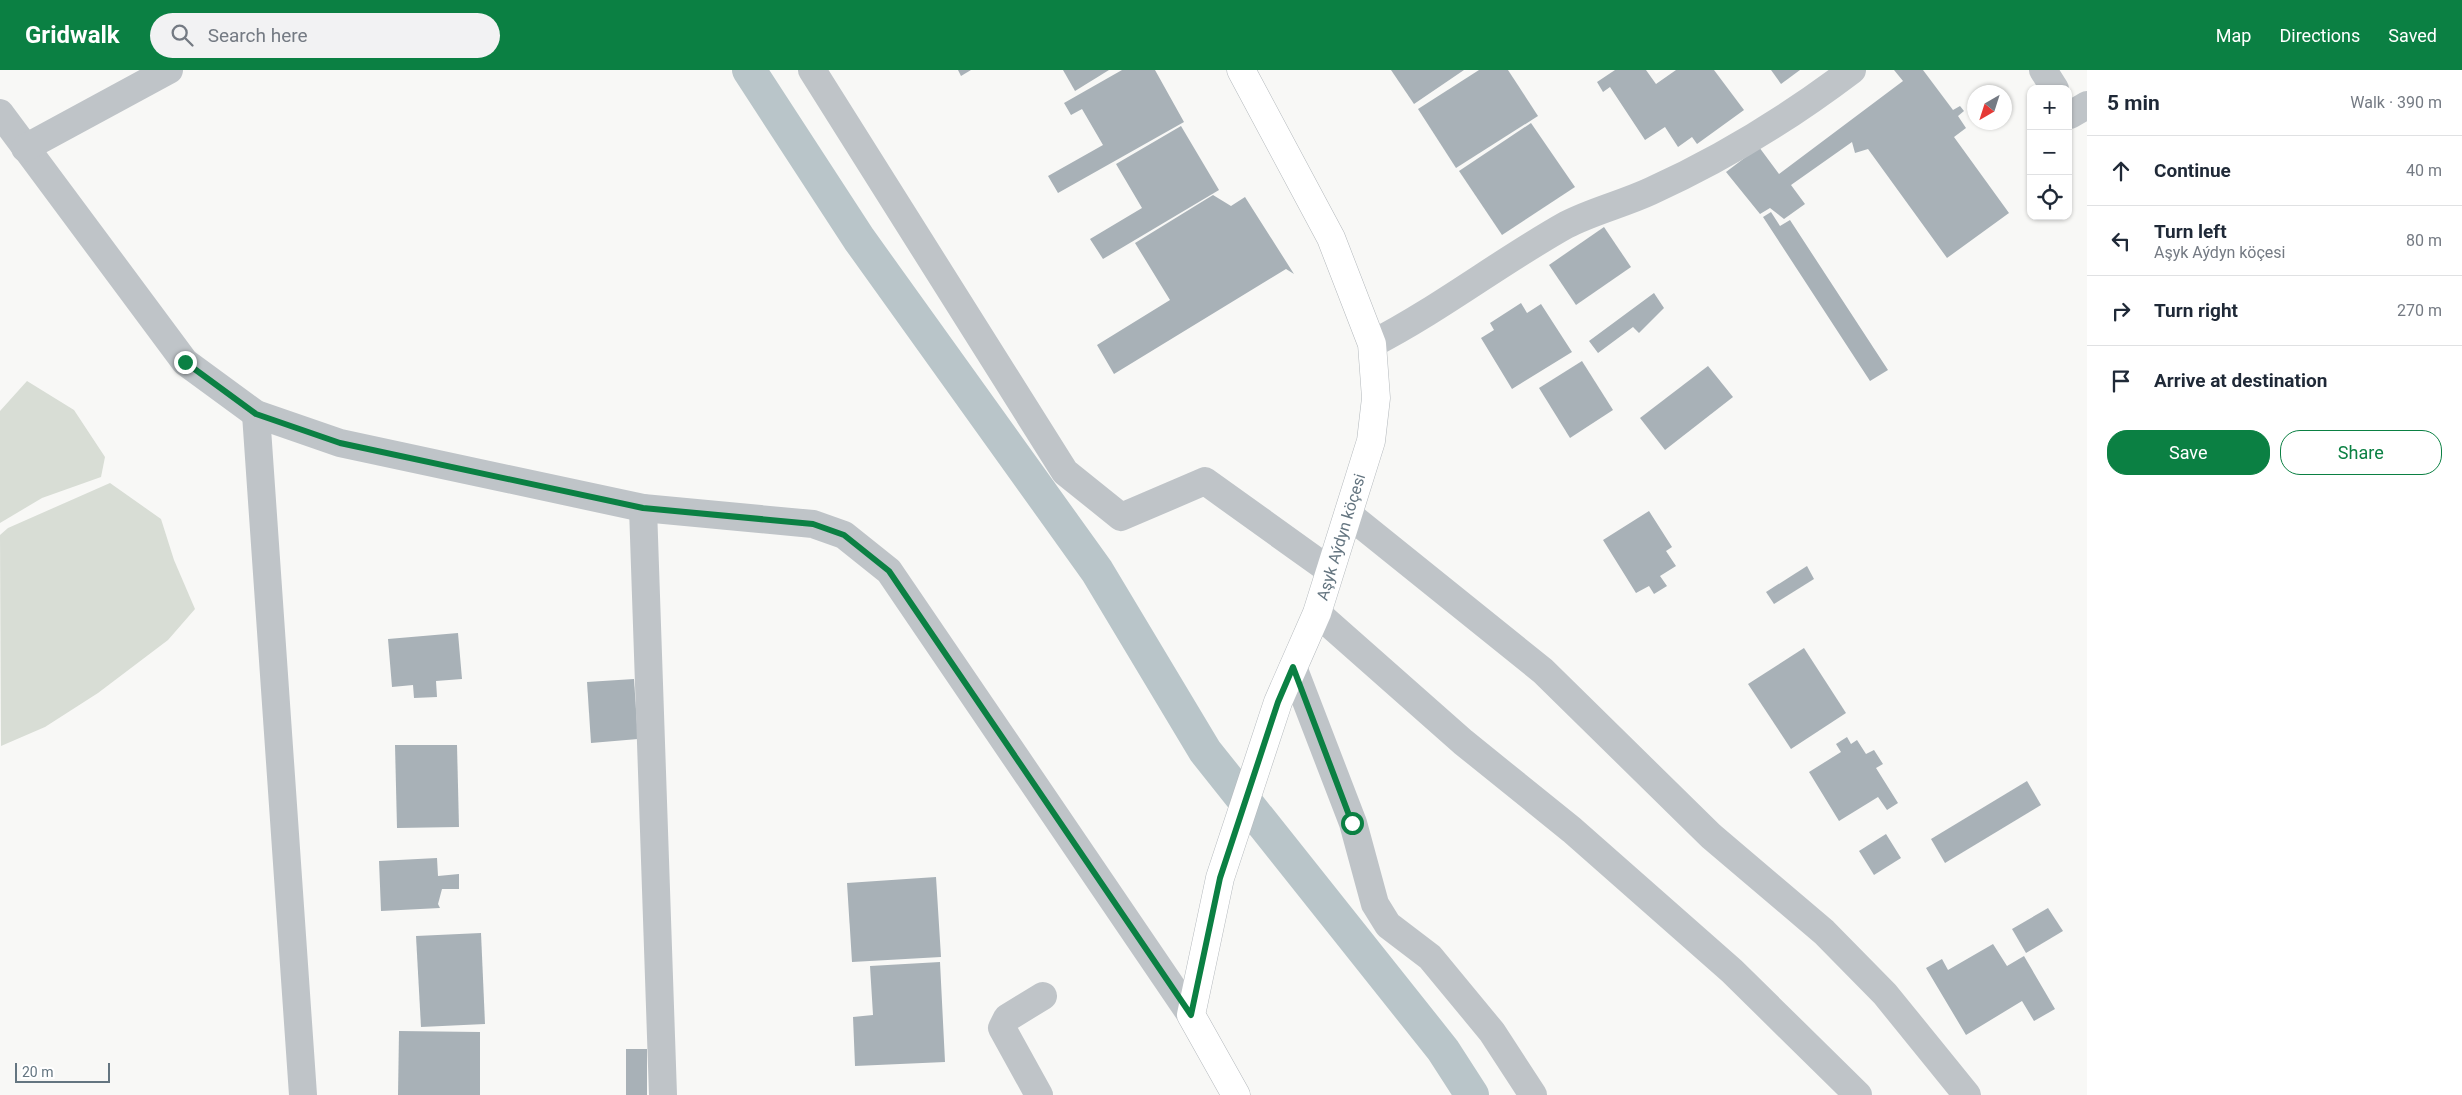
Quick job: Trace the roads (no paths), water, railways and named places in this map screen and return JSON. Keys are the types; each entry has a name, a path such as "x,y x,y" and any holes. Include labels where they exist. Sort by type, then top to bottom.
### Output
{"main road":[{"name":"Aşyk Aýdyn köçesi","path":"1191,1015 1220,878 1278,702 1317,613 1371,441 1376,398 1372,344 1331,238 1241,70"},
{"path":"1191,1015 1236,1095"}],"street":[{"path":"25,148 169,70"},
{"path":"812,70 1065,472 1121,517 1205,481 1329,570"},
{"path":"1372,344 1417,321 1487,273 1568,224 1651,191 1764,130 1852,70"},
{"path":"2043,70 2052,85"},
{"path":"2072,114 2087,105"},
{"path":"0,113 185,362 256,414 340,443 643,508 685,514 813,524 844,535 889,571 1191,1015"},
{"path":"256,414 303,1095"},
{"path":"643,508 663,1095"},
{"path":"1348,514 1543,671 1711,836 1824,932 1885,994 1967,1095"},
{"path":"1317,613 1463,742 1572,830 1732,971 1858,1095"},
{"path":"1293,667 1352,823 1374,904 1388,924 1430,957 1492,1032 1533,1095"},
{"path":"1039,1095 1002,1028 1007,1018 1043,996"}],"waterway":[{"path":"749,70 859,239 1097,571 1205,751 1443,1050 1472,1095"}]}
